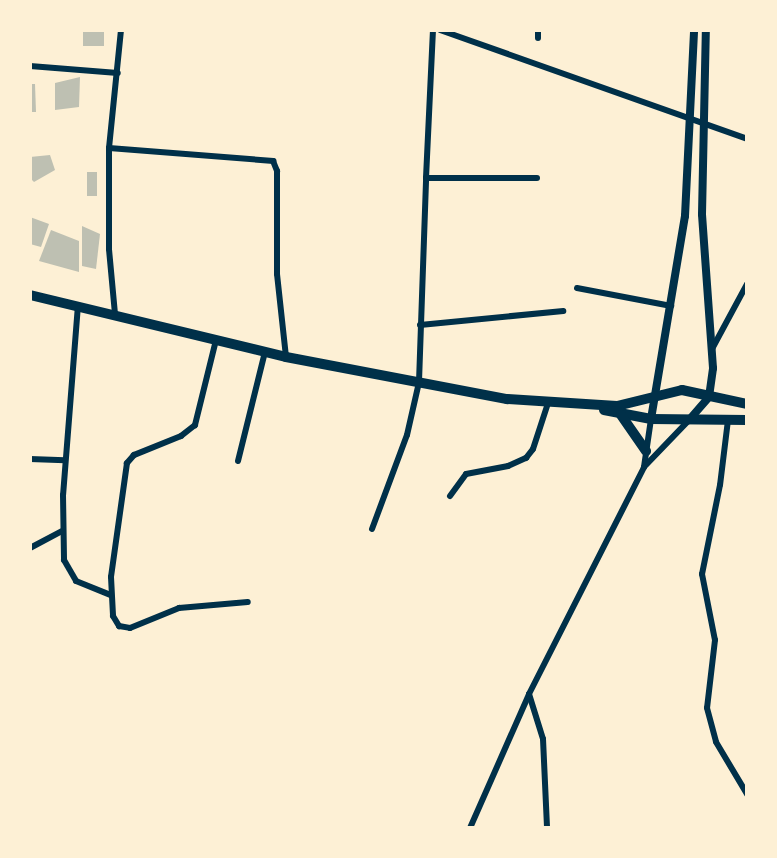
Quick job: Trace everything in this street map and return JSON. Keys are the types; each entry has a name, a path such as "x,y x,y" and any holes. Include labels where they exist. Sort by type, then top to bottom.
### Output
{"highway":[{"path":"30,295 286,357 548,403 617,406 682,390 747,404"},
{"path":"589,406 621,415 651,419 747,420"},
{"path":"621,415 646,451"}],"street":[{"path":"116,314 109,249 110,148 121,30"},
{"path":"372,529 407,435 419,382 432,30"},
{"path":"440,30 704,121 747,139"},
{"path":"538,30 538,38"},
{"path":"644,467 652,398 671,306 685,216 694,30"},
{"path":"470,828 529,694 644,467 709,397 712,349 702,236 706,30"},
{"path":"30,66 118,73"},
{"path":"110,148 273,161 277,171 277,274 286,357"},
{"path":"426,178 537,178"},
{"path":"712,349 747,284"},
{"path":"577,288 671,306"},
{"path":"78,305 65,460 62,531 64,560 76,581 110,595"},
{"path":"420,325 563,311"},
{"path":"216,340 195,425 181,436 134,455 127,463 110,595 115,622 124,628 197,604 248,602"},
{"path":"238,461 265,352"},
{"path":"450,496 466,474 508,466 526,458 533,449 548,403"},
{"path":"728,420 702,574 715,640 706,708 716,742 747,794"},
{"path":"30,459 65,460"},
{"path":"30,548 62,531"},
{"path":"529,694 543,739 546,828 553,828"}],"building":[{"path":"83,30 104,30 104,46 83,46"},
{"path":"80,77 79,107 55,110 55,83"},
{"path":"30,84 35,84 36,112 30,112"},
{"path":"50,155 55,170 34,182 30,178 30,157"},
{"path":"87,172 97,172 97,196 87,196"},
{"path":"30,217 49,224 41,247 30,244"},
{"path":"82,226 100,234 96,269 82,266"},
{"path":"51,230 79,241 79,272 39,261"}]}
